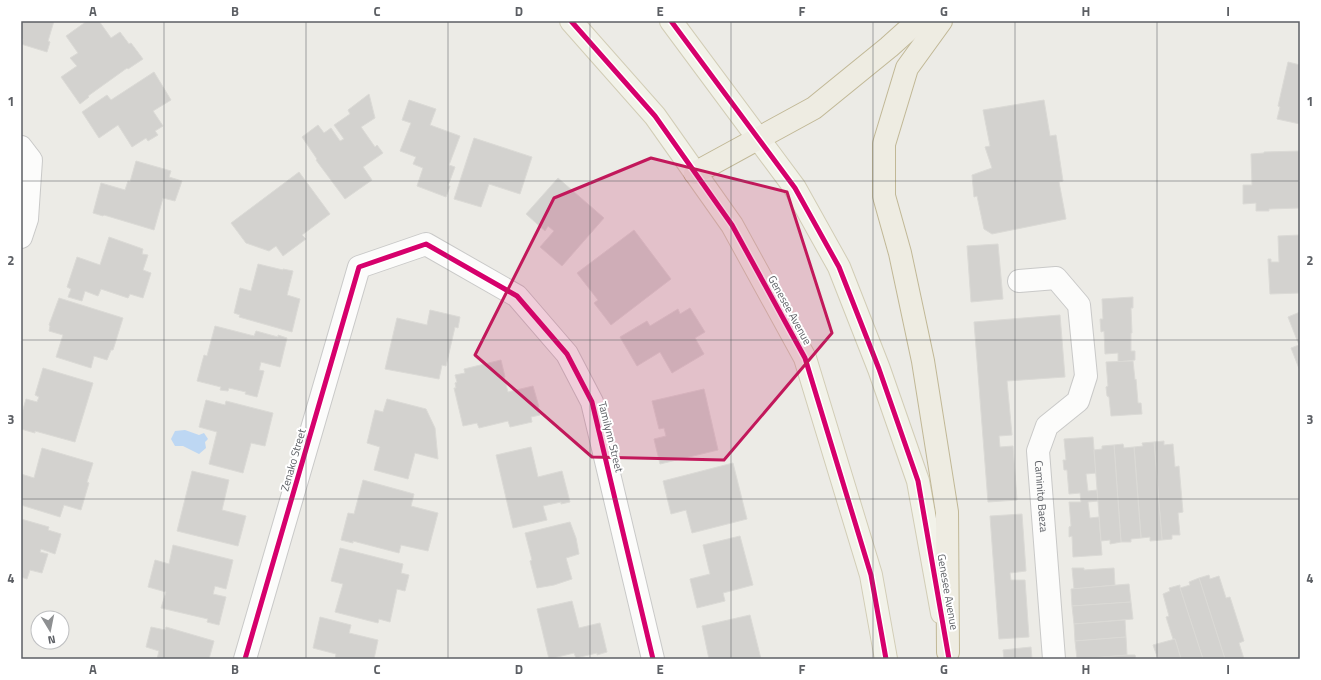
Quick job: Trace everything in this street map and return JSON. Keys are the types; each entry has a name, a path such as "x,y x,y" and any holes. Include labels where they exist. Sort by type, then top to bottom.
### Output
{"highway":[{"path":"695,173 814,108 889,47 918,21"},
{"path":"941,21 907,68 884,144 884,196 900,253 923,361 947,512 949,656"}],"main road":[{"name":"Genesee Avenue","path":"572,21 655,116 732,225 805,358 871,575 886,659"},
{"name":"Genesee Avenue","path":"671,21 795,188 839,268 918,481 949,656"}],"street":[{"path":"21,147 30,160 24,228"},
{"name":"Tamilynn Street","path":"359,267 426,244 517,296 567,354 592,402 653,659"},
{"name":"Zenako Street","path":"245,659 359,267"},
{"name":"Caminito Baeza","path":"1019,281 1056,278 1079,305 1086,376 1078,402 1047,426 1038,451 1054,659"}],"highlighted area":[{"path":"651,158 787,192 832,333 724,460 592,457 475,355 554,198"}],"water":[{"path":"185,430 199,435 204,433 208,439 205,442 206,448 199,454 183,446 175,446 171,439 175,431"}],"building":[{"path":"21,21 54,21 48,41 50,42 47,52 21,44 23,39 21,39"},
{"path":"87,21 99,21 111,38 120,32 129,44 131,43 143,59 128,69 127,68 88,96 89,97 80,104 61,77 77,66 70,58 78,53 66,36"},
{"path":"1288,62 1300,65 1300,124 1277,119 1280,107 1278,106"},
{"path":"154,72 171,100 153,111 163,126 155,131 158,135 148,141 146,138 132,147 118,125 99,138 82,112 107,95 111,100"},
{"path":"369,94 375,118 361,127 375,147 377,145 383,153 363,167 372,180 345,199 316,160 317,159 302,137 318,125 324,133 331,128 340,141 344,139 334,125 350,114 348,110"},
{"path":"409,100 436,109 430,125 460,136 449,165 455,167 448,186 450,186 446,197 417,186 423,168 413,164 416,157 400,151 411,123 402,120"},
{"path":"1044,100 1050,136 1056,135 1063,181 1059,182 1066,219 992,234 984,229 977,196 974,197 972,175 992,168 985,147 990,146 983,110"},
{"path":"474,138 532,157 520,194 489,184 481,207 454,199"},
{"path":"1300,151 1300,208 1256,211 1256,203 1243,204 1243,185 1252,185 1251,154 1264,152"},
{"path":"136,161 171,171 169,177 182,181 175,201 163,198 154,230 93,213 101,183 125,190 128,181 130,182"},
{"path":"299,172 330,214 302,235 306,239 283,256 276,246 269,251 246,243 231,223"},
{"path":"558,178 604,218 562,266 540,247 554,231 548,226 545,231 526,214"},
{"path":"634,230 671,279 611,325 594,303 598,300 577,273"},
{"path":"1300,235 1300,293 1270,294 1268,259 1271,259 1271,262 1279,262 1278,236"},
{"path":"109,237 143,249 142,254 148,255 143,270 151,273 143,298 130,294 128,298 101,289 98,296 85,291 82,301 68,297 71,289 67,287 77,257 100,265"},
{"path":"998,244 1003,299 971,302 967,246"},
{"path":"258,264 293,271 287,295 300,299 292,332 239,317 240,315 234,313 240,288 251,291"},
{"path":"1133,297 1133,308 1131,308 1131,351 1135,351 1135,360 1118,362 1118,353 1105,354 1104,331 1101,332 1100,319 1103,319 1102,299"},
{"path":"59,298 123,318 113,350 111,350 107,360 94,356 91,368 56,357 63,335 49,331 49,325"},
{"path":"690,308 705,332 695,338 704,354 672,373 660,352 637,366 620,337 647,321 650,326 678,309 680,314"},
{"path":"430,310 460,317 458,328 455,327 446,366 442,365 439,379 385,369 397,318 427,325"},
{"path":"1300,312 1300,371 1291,348 1299,345 1288,317"},
{"path":"1060,315 1065,377 1007,381 1012,435 999,436 1000,447 1013,446 1017,500 988,502 974,322"},
{"path":"215,326 254,336 256,331 287,338 280,367 261,362 259,370 264,371 257,397 245,394 246,392 229,388 228,391 220,390 221,387 197,381 204,355 207,356"},
{"path":"501,360 508,392 533,386 540,415 531,417 532,422 510,427 508,421 479,428 477,423 463,426 454,388 456,388 455,383 457,382 455,375 465,373 464,369"},
{"path":"1133,361 1138,403 1141,403 1142,414 1111,416 1109,397 1107,396 1106,387 1108,386 1106,362"},
{"path":"43,368 93,383 75,442 35,431 35,433 21,429 21,416 26,399 37,402 39,397 35,395"},
{"path":"704,389 718,450 660,464 654,439 666,436 664,428 659,429 652,401"},
{"path":"387,399 426,409 435,428 438,459 415,453 408,479 374,470 380,447 367,443 375,410 383,412"},
{"path":"206,400 225,405 226,401 273,413 265,446 251,443 243,473 209,464 217,432 199,427"},
{"path":"1093,437 1096,473 1086,474 1088,491 1097,490 1098,501 1088,502 1090,518 1099,517 1102,555 1073,557 1072,536 1069,537 1069,527 1071,526 1069,502 1081,502 1080,493 1069,494 1067,470 1064,470 1063,460 1066,460 1064,439"},
{"path":"1164,441 1164,445 1173,444 1175,467 1179,466 1183,512 1178,513 1180,535 1172,535 1172,539 1162,540 1154,442"},
{"path":"1154,442 1162,540 1150,541 1150,537 1141,538 1134,447 1143,446 1142,443"},
{"path":"1123,444 1124,448 1134,447 1141,538 1131,539 1131,542 1121,542 1114,445"},
{"path":"1114,445 1121,542 1110,544 1110,540 1101,541 1094,450 1102,449 1102,446"},
{"path":"531,447 538,477 562,471 570,502 561,504 561,502 543,506 547,520 513,528 496,455"},
{"path":"42,448 93,463 81,510 64,505 60,517 21,505 21,474 34,478"},
{"path":"733,463 747,519 692,533 686,510 671,514 663,481"},
{"path":"192,471 229,480 222,510 246,516 238,546 177,531"},
{"path":"363,480 414,494 411,506 438,513 428,551 401,545 399,553 353,541 353,543 341,540 348,513 354,514"},
{"path":"1022,514 1026,571 1010,573 1011,580 1025,580 1029,637 999,639 990,516"},
{"path":"21,519 49,527 48,530 61,534 55,554 41,549 40,552 48,554 42,573 30,570 27,579 21,577"},
{"path":"570,522 576,538 579,554 566,558 572,579 554,585 537,588 525,533"},
{"path":"740,536 753,585 723,593 725,601 697,608 690,579 710,574 703,545"},
{"path":"173,545 233,560 226,589 215,586 213,594 226,597 219,625 207,622 208,619 161,608 166,592 148,587 155,560 169,564"},
{"path":"340,548 403,564 401,573 409,575 405,591 397,589 390,622 379,619 378,623 335,612 343,584 331,581"},
{"path":"1072,568 1084,568 1084,570 1114,568 1115,585 1074,589"},
{"path":"1209,575 1210,579 1219,576 1226,598 1230,597 1244,641 1239,643 1244,659 1225,659 1199,578"},
{"path":"1199,578 1225,659 1203,659 1180,588 1190,585 1189,582"},
{"path":"1129,584 1131,602 1072,606 1071,589"},
{"path":"1180,585 1203,659 1181,659 1166,617 1169,616 1163,594 1170,591 1169,588"},
{"path":"572,601 579,628 600,623 607,652 576,658 574,653 549,659 537,609"},
{"path":"1131,602 1133,619 1074,624 1072,606"},
{"path":"750,615 761,659 709,659 702,626"},
{"path":"320,617 351,625 349,633 378,640 374,659 335,659 336,654 313,648"},
{"path":"1125,620 1126,637 1075,641 1074,624"},
{"path":"151,627 165,630 166,627 214,641 209,659 157,659 159,651 146,647"},
{"path":"1126,637 1127,655 1077,659 1075,641"},
{"path":"1175,639 1181,659 1158,659 1153,645"},
{"path":"1031,647 1032,659 1004,659 1003,650"},
{"path":"1135,655 1136,659 1081,659"}],"cycle path":[{"path":"571,21 655,116 732,225 805,358 871,575 886,659"},
{"path":"671,21 795,188 839,267 879,369 918,481 949,659"},
{"path":"245,659 359,267 426,244 517,296 567,354 592,402 653,659"}]}
